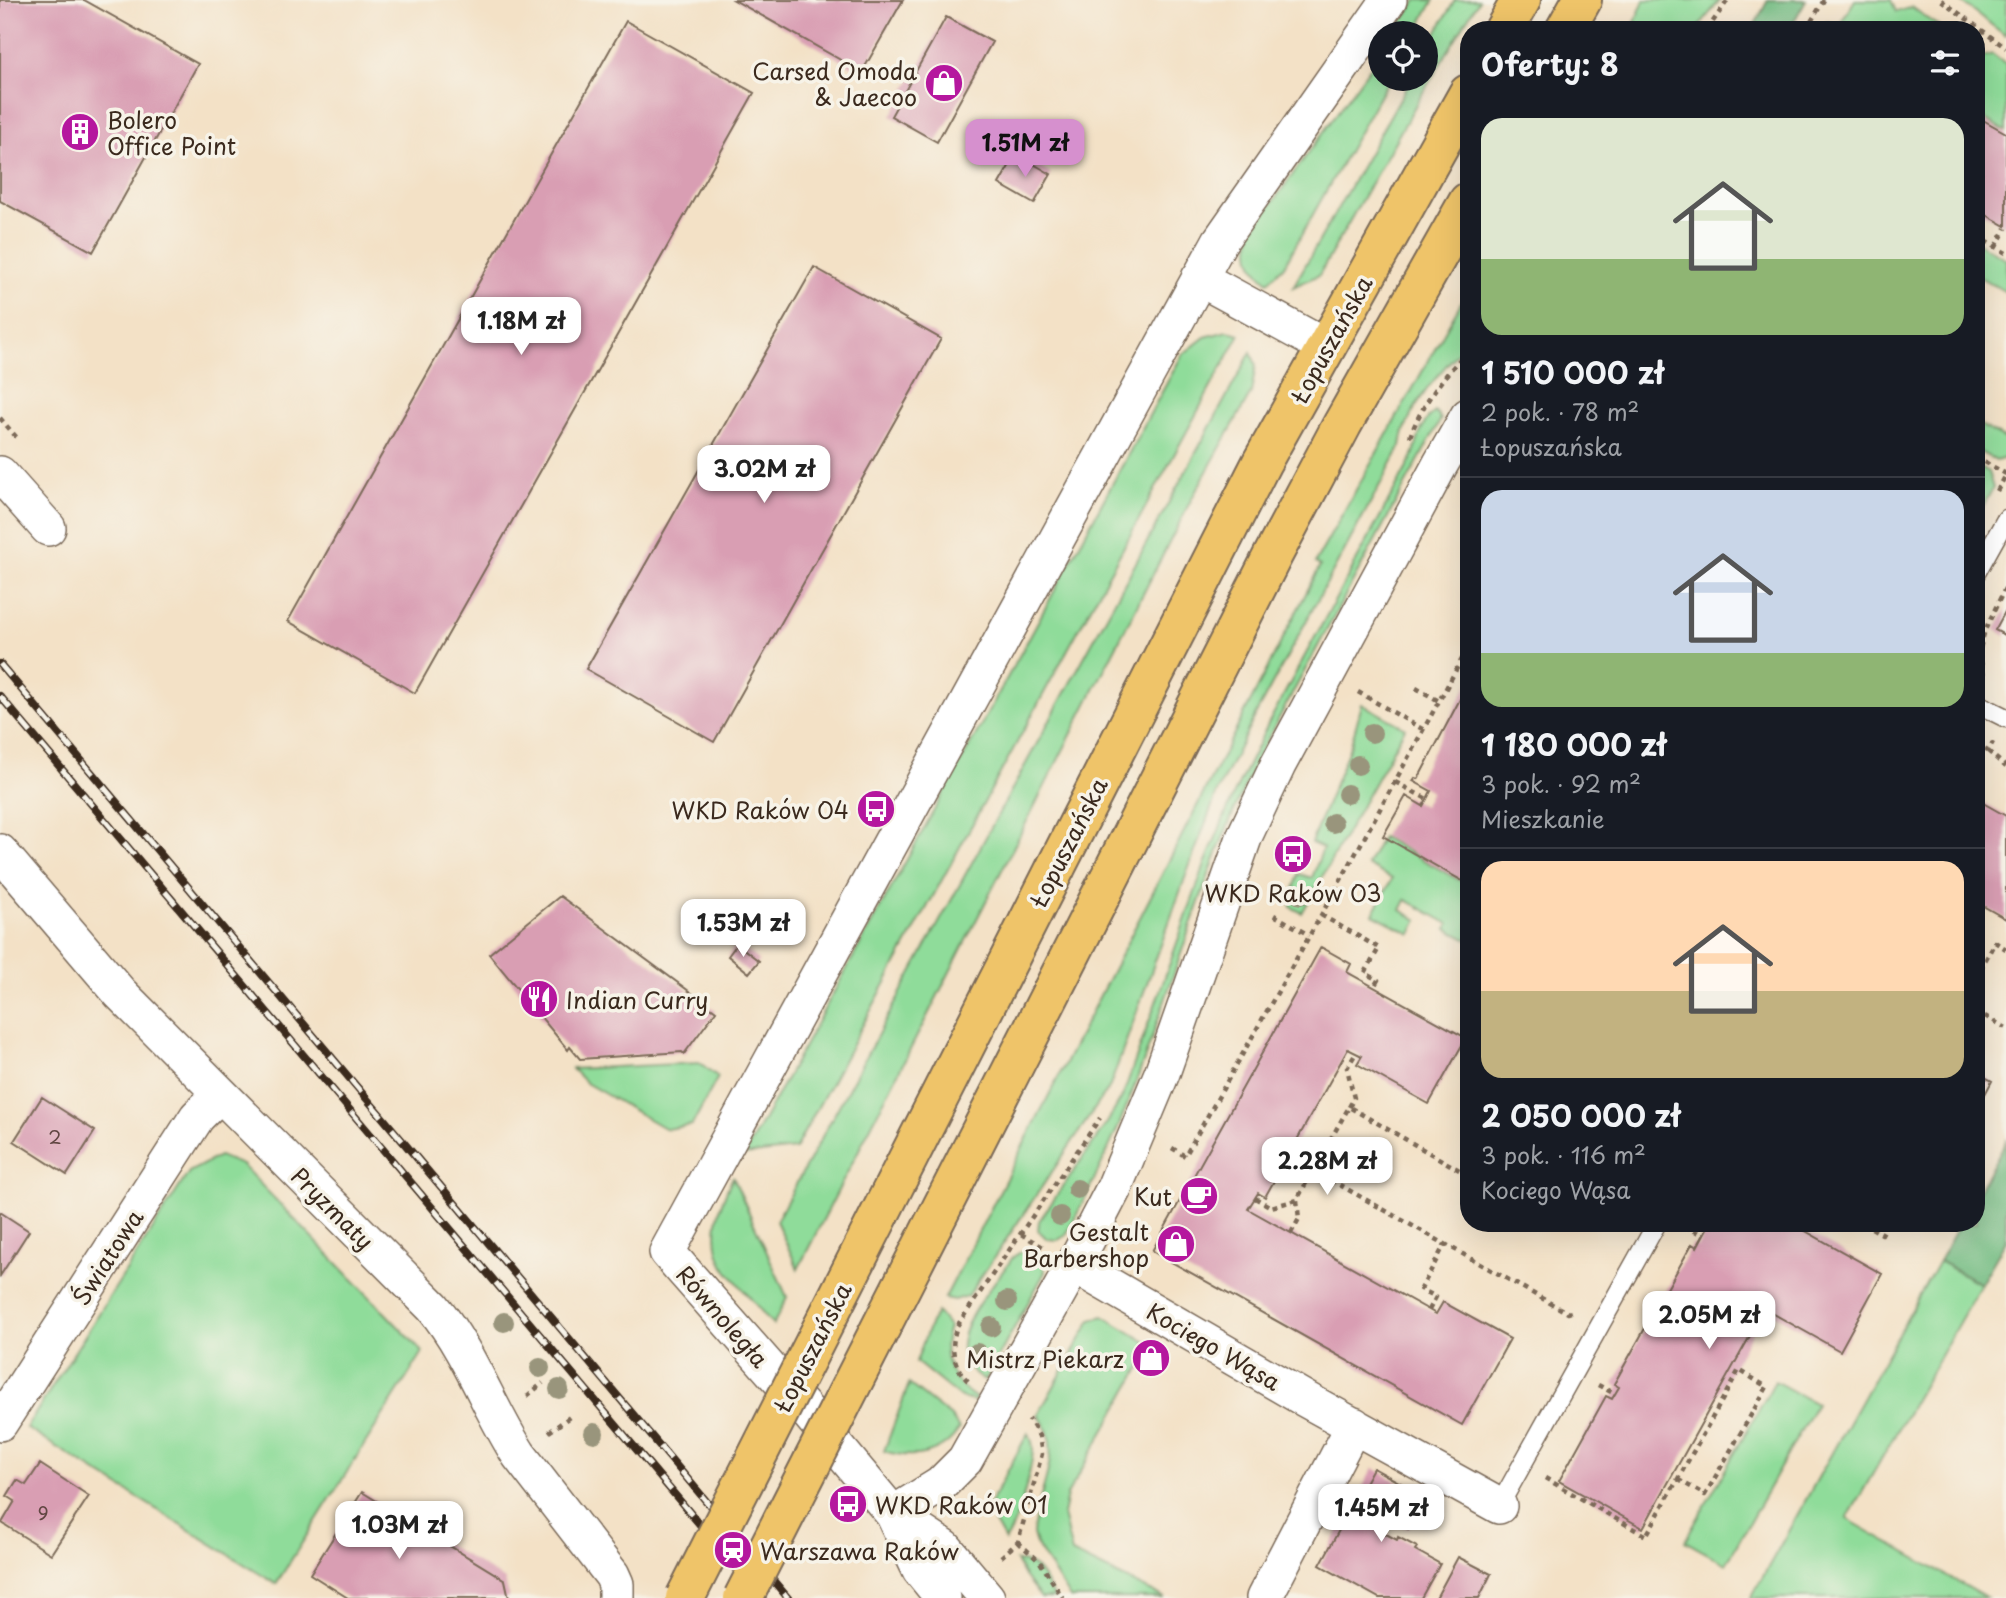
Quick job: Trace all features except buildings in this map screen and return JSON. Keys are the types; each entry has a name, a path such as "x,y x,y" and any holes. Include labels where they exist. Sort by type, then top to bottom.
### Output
{"main road":[{"path":"1509,21 1521,0"},
{"path":"1570,21 1582,0"},
{"name":"Łopuszańska","path":"685,1598 1247,491 1460,108"},
{"path":"743,1598 1273,555 1342,425 1460,216"}],"street":[{"path":"1326,347 1199,278 1241,208 1389,0"},
{"name":"Równoległa","path":"894,1514 667,1252 1199,278"},
{"path":"894,1514 940,1485 965,1460 1074,1265 1134,1145 1162,1073 1240,847 1256,812 1291,741 1460,432"},
{"path":"0,474 48,528"},
{"name":"Pryzmaty","path":"0,852 120,993 433,1307 448,1326 506,1434 530,1470 612,1575 616,1584 616,1598"},
{"name":"Światowa","path":"0,1423 197,1117 219,1095"},
{"name":"Kociego Wąsa","path":"1074,1265 1499,1506"},
{"path":"1264,1598 1354,1425"},
{"path":"894,1514 920,1570 943,1598"},
{"path":"894,1514 945,1548 987,1598"}],"lane":[{"path":"1985,557 2006,519"},
{"path":"1985,708 2006,718"},
{"path":"1499,1506 1652,1232"}],"path":[{"path":"1713,21 1728,0"},
{"path":"1811,21 1824,0"},
{"path":"1941,0 1969,21"},
{"path":"1985,32 2006,48"},
{"path":"1996,247 2006,228"},
{"path":"1985,241 2006,253"},
{"path":"1985,462 2006,474"},
{"path":"1985,630 2006,586"},
{"path":"1171,1148 1185,1156 1460,663"},
{"path":"1416,688 1439,701"},
{"path":"1357,692 1424,730"},
{"path":"1988,751 2006,767"},
{"path":"1395,782 1427,799"},
{"path":"1274,915 1309,935"},
{"path":"1321,915 1379,948 1365,973 1378,980 1374,987"},
{"path":"1985,961 1995,942 2006,949"},
{"path":"1985,1016 2006,1028"},
{"path":"1291,1233 1299,1219 1297,1200 1354,1098 1347,1068 1356,1053"},
{"path":"1349,1107 1460,1169"},
{"path":"1313,1171 1568,1313 1579,1310"},
{"path":"1255,1198 1271,1207 1297,1200"},
{"path":"1697,1232 1703,1235"},
{"path":"1429,1310 1436,1297 1421,1289 1445,1244"},
{"path":"1548,1465 1542,1477 1646,1536 1677,1479 1739,1370 1767,1387 1705,1496 1677,1479"},
{"path":"533,1391 542,1383"},
{"path":"1594,1383 1615,1394"},
{"path":"993,1564 1018,1542 1042,1454 1037,1430 1022,1413"},
{"path":"560,1424 571,1416"},
{"path":"1018,1542 1040,1562 1063,1598"}],"green space":[{"path":"1417,0 1434,0 1422,21 1402,21"},
{"path":"1455,0 1479,0 1466,21 1460,21 1460,31 1438,68 1438,30"},
{"path":"1644,0 1720,0 1703,21 1636,21"},
{"path":"1768,0 1806,0 1794,21 1757,21"},
{"path":"1855,0 1891,0 1896,12 1912,7 1931,21 1842,21"},
{"path":"1959,0 2006,0 2006,36"},
{"path":"1992,54 2006,65 2006,131 1985,119 1985,56"},
{"path":"1368,70 1368,91 1382,91 1284,266 1268,282 1251,260 1252,231"},
{"path":"1404,91 1424,91 1319,275 1293,287"},
{"path":"1985,247 2006,259 2006,292 1985,280"},
{"path":"1460,304 1460,350 1427,389 1410,417 1401,446 1257,712 1218,790 1110,1086 968,1296 955,1300 945,1298 1320,566 1315,563"},
{"path":"1227,331 1240,334 795,1149 744,1155 1182,355 1205,337"},
{"path":"1251,352 1256,365 1251,393 1192,498 798,1269 776,1221"},
{"path":"1435,412 1441,419 1259,755 1240,796 1207,879 1133,1090 1102,1164 1066,1235 1058,1240 1047,1239 1038,1230 1039,1221 1107,1123 1123,1095 1205,864 1233,796 1268,724 1412,458 1423,427"},
{"path":"1985,428 2006,439 2006,458 1996,461 1985,455"},
{"path":"1985,470 1988,472 1993,488 1985,503"},
{"path":"1362,704 1405,728 1302,913 1291,907 1290,901 1299,874 1312,878 1323,848 1311,843 1351,744"},
{"path":"1382,837 1460,881 1460,936 1447,929 1449,924 1406,900 1401,910 1418,920 1411,934 1373,914 1392,879 1367,865"},
{"path":"700,1063 718,1077 692,1125 666,1129 586,1083 572,1069"},
{"path":"2006,1141 2006,1241 1981,1284 1939,1261 1955,1232 1985,1232 1985,1179"},
{"path":"219,1156 242,1165 423,1352 276,1584 26,1428 189,1172"},
{"path":"733,1177 787,1297 773,1325 724,1267 719,1256 717,1221"},
{"path":"1021,1252 1038,1256 1045,1272 985,1381 969,1368 962,1353 963,1337 979,1303 1013,1257"},
{"path":"1939,1261 1981,1284 1847,1519 1986,1598 1751,1598"},
{"path":"937,1312 949,1327 945,1348 949,1367 960,1384 976,1398 974,1401 961,1398 916,1362"},
{"path":"1103,1316 1153,1346 1067,1495 1063,1515 1072,1553 1165,1598 1070,1598 1036,1544 1033,1534 1050,1458 1050,1443 1038,1415 1091,1320"},
{"path":"1775,1381 1816,1404 1726,1564 1685,1541"},
{"path":"909,1384 951,1417 959,1429 944,1445 926,1454 905,1455 884,1451"},
{"path":"1028,1433 1033,1447 1030,1470 1019,1511 1005,1541 987,1509"},
{"path":"1016,1561 1035,1568 1055,1598 1041,1598"}],"railway":[{"path":"0,664 788,1598"},
{"path":"0,696 762,1598"}],"place":[{"name":"Carsed Omoda & Jaecoo","path":"944,83"},
{"name":"Bolero Office Point","path":"80,132"},
{"name":"WKD Raków 04","path":"876,809"},
{"name":"WKD Raków 03","path":"1293,854"},
{"name":"Indian Curry","path":"539,999"},
{"name":"Kut","path":"1199,1196"},
{"name":"Gestalt Barbershop","path":"1176,1244"},
{"name":"Mistrz Piekarz","path":"1151,1358"},
{"name":"WKD Raków 01","path":"848,1504"},
{"name":"Warszawa Raków","path":"733,1550"}]}
